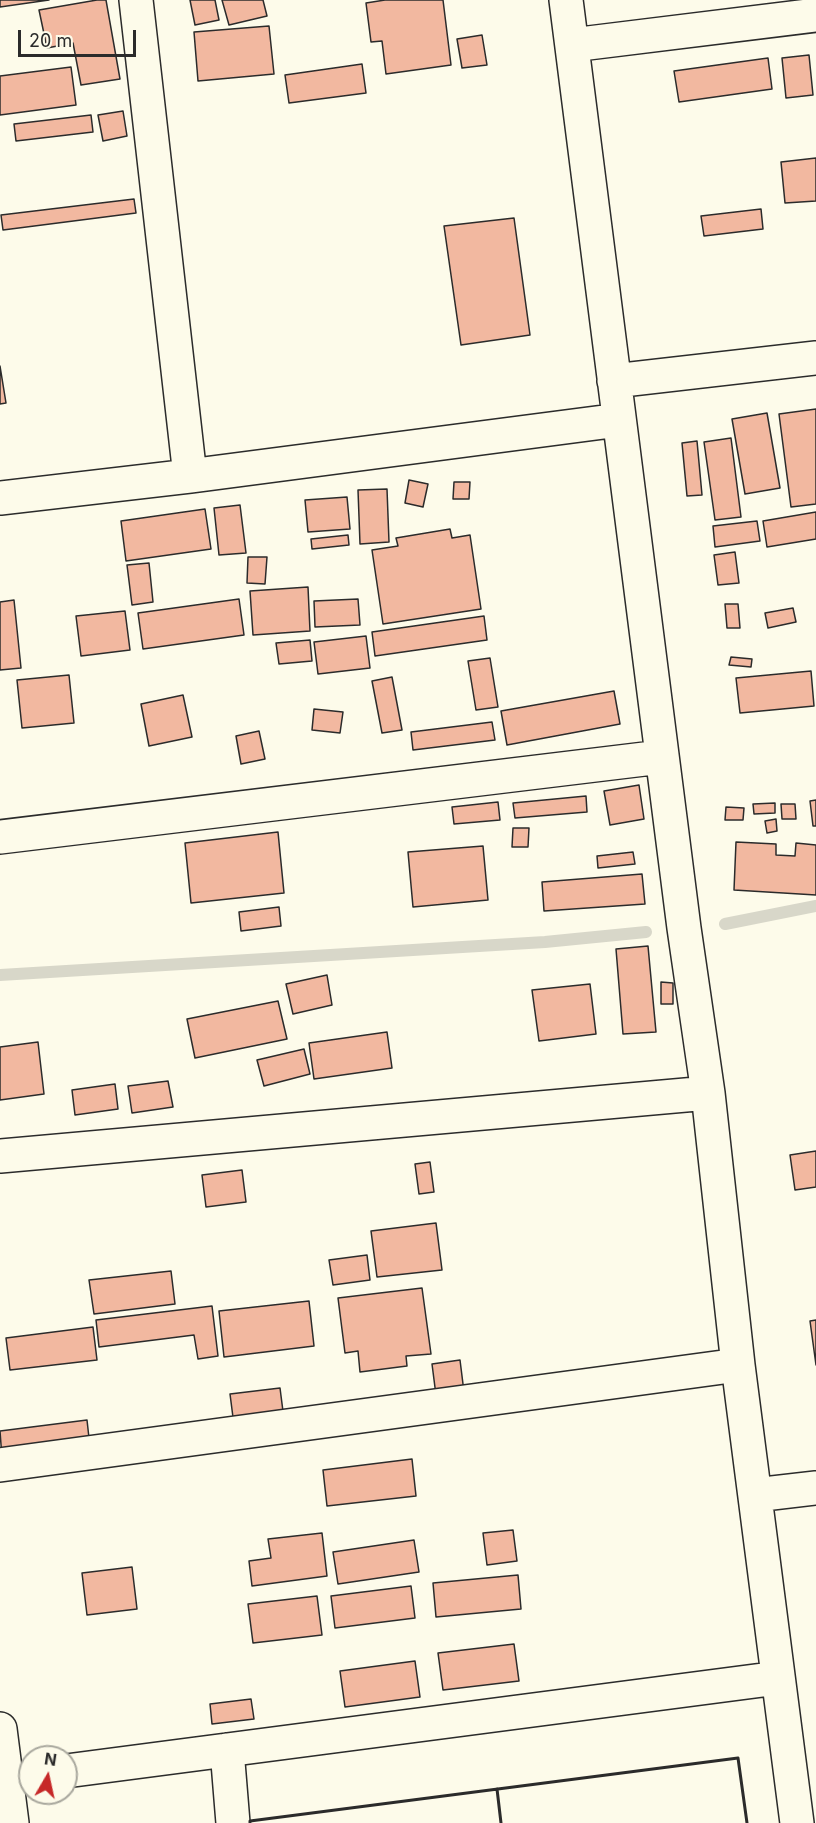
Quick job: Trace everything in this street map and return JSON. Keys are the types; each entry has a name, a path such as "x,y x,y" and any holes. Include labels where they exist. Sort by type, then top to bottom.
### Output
{"street":[{"path":"136,0 189,476"},
{"path":"566,0 661,757 708,1093 738,1365 797,1823"},
{"path":"572,45 816,15"},
{"path":"614,381 816,358"},
{"path":"0,498 189,476 619,420"},
{"path":"0,837 661,757"},
{"path":"0,1156 708,1093"},
{"path":"0,1465 738,1365"},
{"path":"755,1495 816,1488"},
{"path":"78,1769 778,1678"},
{"path":"0,1729 18,1777 12,1823"},
{"path":"226,1750 233,1823"}],"building":[{"path":"0,0 49,0 0,7"},
{"path":"106,0 120,79 81,85 73,43 47,48 39,10"},
{"path":"190,0 215,0 219,20 195,25"},
{"path":"222,0 263,0 267,16 229,25"},
{"path":"385,0 443,0 451,65 386,74 382,41 371,42 366,3"},
{"path":"269,26 274,74 198,81 194,32"},
{"path":"482,35 487,65 462,68 457,39"},
{"path":"809,55 813,95 786,98 782,58"},
{"path":"768,58 772,89 679,102 674,71"},
{"path":"362,64 366,93 289,103 285,75"},
{"path":"71,67 76,105 0,115 0,76"},
{"path":"123,111 127,136 103,141 98,115"},
{"path":"91,115 93,132 16,141 14,124"},
{"path":"816,158 816,201 785,203 781,162"},
{"path":"134,199 136,213 3,230 1,215"},
{"path":"761,209 763,229 704,236 701,216"},
{"path":"514,218 530,335 461,345 444,226"},
{"path":"0,366 6,403 0,404"},
{"path":"816,409 816,504 791,507 779,414"},
{"path":"767,413 780,488 745,494 732,419"},
{"path":"731,438 741,517 715,520 704,442"},
{"path":"697,441 702,495 687,496 682,443"},
{"path":"409,480 428,484 423,507 405,503"},
{"path":"454,482 470,482 469,499 453,499"},
{"path":"387,489 389,542 360,544 358,490"},
{"path":"347,497 350,529 308,532 305,500"},
{"path":"240,505 246,553 219,555 214,508"},
{"path":"205,509 211,549 126,561 121,521"},
{"path":"816,512 816,539 767,547 763,521"},
{"path":"757,521 760,541 715,547 713,526"},
{"path":"450,529 452,538 470,535 481,609 383,624 372,550 398,546 396,538"},
{"path":"348,535 349,545 312,549 311,539"},
{"path":"735,552 739,583 718,585 714,555"},
{"path":"248,557 267,557 265,584 247,583"},
{"path":"149,563 153,602 132,605 127,565"},
{"path":"308,587 310,631 253,635 250,591"},
{"path":"239,599 244,635 143,649 138,613"},
{"path":"358,599 360,625 315,627 314,601"},
{"path":"14,600 21,668 0,670 0,602"},
{"path":"725,604 738,604 740,628 727,628"},
{"path":"793,608 796,622 768,628 765,613"},
{"path":"125,611 130,650 81,656 76,616"},
{"path":"484,616 487,640 375,656 372,632"},
{"path":"366,636 370,668 318,674 314,642"},
{"path":"310,640 312,661 279,664 276,643"},
{"path":"731,657 752,659 751,667 729,665"},
{"path":"490,658 498,707 476,710 468,661"},
{"path":"811,671 814,706 740,713 736,678"},
{"path":"69,675 74,723 22,728 17,680"},
{"path":"392,677 402,730 382,733 372,681"},
{"path":"614,691 620,724 507,745 501,711"},
{"path":"183,695 192,737 149,746 141,704"},
{"path":"314,709 343,712 340,733 312,730"},
{"path":"492,722 495,740 413,750 411,732"},
{"path":"259,731 265,759 241,764 236,736"},
{"path":"639,785 644,819 610,825 604,791"},
{"path":"586,796 587,812 515,818 513,803"},
{"path":"816,800 816,826 813,826 810,801"},
{"path":"498,802 500,820 454,824 452,807"},
{"path":"775,803 775,813 754,814 753,804"},
{"path":"781,804 795,804 796,819 782,819"},
{"path":"726,807 744,808 743,820 725,820"},
{"path":"776,819 777,831 767,833 765,821"},
{"path":"513,828 529,828 528,847 512,847"},
{"path":"278,832 284,893 191,903 185,843"},
{"path":"736,842 776,844 776,855 795,856 796,843 816,845 816,895 734,890"},
{"path":"483,846 488,900 413,907 408,852"},
{"path":"633,852 635,864 598,868 597,856"},
{"path":"642,874 645,904 544,911 542,882"},
{"path":"279,907 281,926 241,931 239,912"},
{"path":"648,946 656,1032 623,1034 616,949"},
{"path":"327,975 332,1005 293,1014 286,984"},
{"path":"661,982 673,983 673,1004 661,1004"},
{"path":"590,984 596,1034 539,1041 532,990"},
{"path":"278,1001 287,1039 195,1058 187,1019"},
{"path":"387,1032 392,1068 314,1079 309,1043"},
{"path":"38,1042 44,1094 0,1100 0,1047"},
{"path":"304,1049 310,1074 264,1086 257,1060"},
{"path":"168,1081 173,1107 132,1113 128,1086"},
{"path":"115,1084 118,1109 75,1115 72,1090"},
{"path":"816,1151 816,1187 795,1190 790,1155"},
{"path":"430,1162 434,1192 419,1194 415,1164"},
{"path":"242,1170 246,1202 206,1207 202,1175"},
{"path":"436,1223 442,1270 377,1277 371,1231"},
{"path":"367,1255 370,1280 333,1285 329,1260"},
{"path":"171,1271 175,1304 94,1314 89,1280"},
{"path":"422,1288 431,1354 406,1356 407,1366 360,1372 358,1351 345,1353 338,1298"},
{"path":"309,1301 314,1346 224,1357 219,1311"},
{"path":"212,1306 218,1356 198,1359 194,1335 99,1347 96,1320"},
{"path":"816,1320 816,1365 810,1321"},
{"path":"93,1327 97,1360 10,1370 6,1338"},
{"path":"460,1360 466,1408 438,1411 432,1364"},
{"path":"280,1388 285,1427 235,1433 230,1394"},
{"path":"87,1420 90,1447 2,1458 0,1431"},
{"path":"412,1459 416,1496 327,1506 323,1470"},
{"path":"513,1530 517,1561 487,1565 483,1533"},
{"path":"322,1533 327,1576 252,1586 249,1561 271,1558 268,1539"},
{"path":"414,1540 419,1572 338,1584 333,1552"},
{"path":"132,1567 137,1609 87,1615 82,1573"},
{"path":"518,1575 521,1609 436,1617 433,1583"},
{"path":"411,1586 415,1618 335,1628 331,1596"},
{"path":"317,1596 322,1635 253,1643 248,1604"},
{"path":"514,1644 519,1681 443,1690 438,1653"},
{"path":"415,1661 420,1697 345,1707 340,1671"},
{"path":"251,1699 254,1719 212,1724 210,1704"}],"waterway":[{"path":"725,924 816,906"},
{"path":"0,975 545,942 646,932"}],"wall":[{"path":"250,1823 250,1821 738,1758 747,1823"},
{"path":"497,1789 501,1823"}]}
